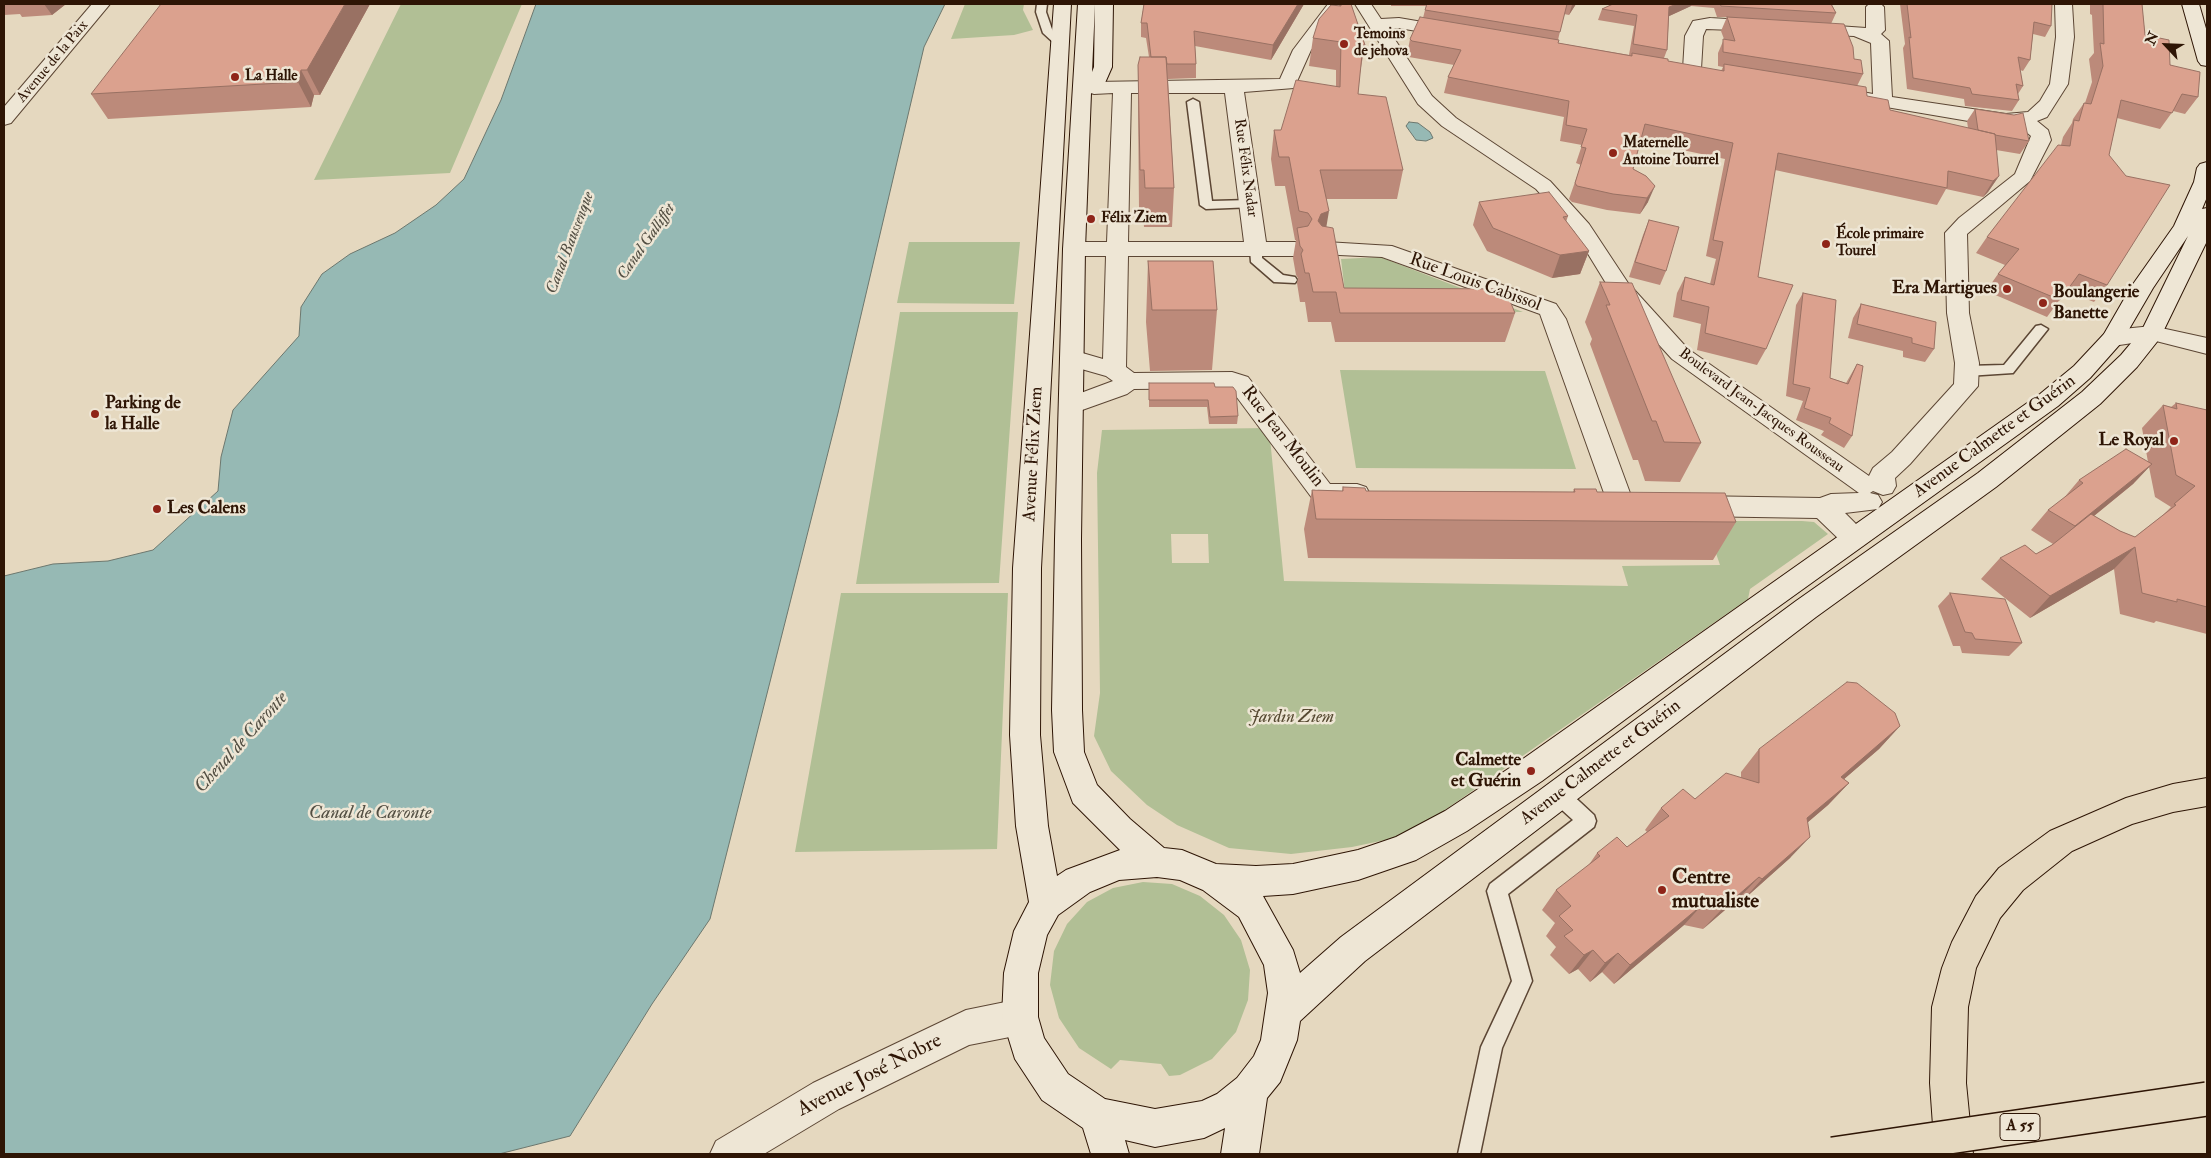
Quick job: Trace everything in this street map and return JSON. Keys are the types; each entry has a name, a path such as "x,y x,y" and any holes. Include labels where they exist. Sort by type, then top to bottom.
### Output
{"highway":[{"path":"1954,1154 1948,1083 1950,1007 1959,968 1969,942 1988,907 2011,879 2061,841 2126,812 2173,798 2207,792"},
{"path":"2125,1111 2207,1082"},
{"name":"A 55","path":"1833,1154 2207,1099"}],"main road":[{"name":"Avenue de la Paix","path":"4,119 101,4"},
{"name":"Avenue Félix Ziem","path":"1046,904 1032,826 1025,735 1027,568 1062,4"},
{"name":"Avenue Félix Ziem","path":"1086,4 1088,88 1074,249 1068,558 1067,710 1069,752 1084,793 1119,829 1157,862"},
{"name":"Avenue Félix Ziem","path":"1088,88 1103,66 1104,4"},
{"path":"1088,88 1234,87 1287,84 1302,50 1318,26 1337,4"},
{"name":"Boulevard Jean-Jacques Rousseau","path":"1363,4 1424,100 1449,122 1543,185 1582,228 1620,288 1680,354 1706,375 1882,498"},
{"path":"1836,94 1986,118 2022,119 2040,112 2048,103 2059,84 2065,37 2064,4"},
{"path":"2190,4 2207,60"},
{"path":"2202,4 2207,23"},
{"path":"1869,34 1876,30 1874,7"},
{"path":"1692,70 1694,36 1699,25 1710,22 1777,27"},
{"path":"1375,24 1399,23 1467,34"},
{"path":"1796,28 1869,34 1880,41 1883,101"},
{"name":"Rue Félix Nadar","path":"1234,87 1256,249"},
{"path":"1072,358 1122,375 1117,250 1122,88"},
{"path":"1667,503 1676,506 1824,508 1831,504 1882,498 1882,475 1902,458 1966,386 1967,371 1958,313 1956,233 1966,222 2023,177 2042,140 2040,134 2022,119"},
{"name":"Avenue Calmette et Guérin","path":"1215,879 1256,881 1293,879 1358,865 1406,848 1456,821 1531,771 1854,538 1882,498 2050,400 2082,372 2113,338 2142,287 2184,226 2204,182 2207,168"},
{"name":"Avenue Calmette et Guérin","path":"1284,1011 1353,949 1806,609 2060,425 2129,361 2152,333 2191,255 2207,214"},
{"path":"1074,249 1295,249"},
{"name":"Rue Louis Cabissol","path":"1326,249 1384,251 1548,310 1555,319 1617,493"},
{"path":"2113,338 2152,333 2207,346"},
{"name":"Avenue Félix Ziem","path":"1071,406 1119,388 1122,375"},
{"name":"Rue Jean Moulin","path":"1122,375 1232,380 1240,383 1321,490 1332,494 1381,494"},
{"path":"1588,493 1617,493 1643,496"},
{"name":"Avenue Calmette et Guérin","path":"1882,498 1925,523"},
{"path":"1824,508 1854,538"},
{"path":"1157,862 1182,866 1215,879 1250,906 1281,962 1286,994 1279,1040 1267,1069 1250,1090 1230,1107 1204,1119 1155,1128 1098,1116 1055,1087 1028,1046 1020,1017 1021,972 1031,931 1046,904 1078,881 1118,864 1157,862"},
{"name":"Avenue José Nobre","path":"729,1154 826,1096 966,1028 1020,1017"},
{"path":"1240,1154 1250,1090"},
{"path":"1098,1116 1110,1154"}],"lane":[{"path":"1042,4 1041,12 1048,32 1059,42"},
{"path":"1193,102 1206,205 1250,204"},
{"path":"1256,249 1256,259 1279,279 1290,280"},
{"path":"1967,371 2008,370 2041,329"},
{"path":"1469,1154 1492,1047 1522,981 1497,891 1586,821 1559,795"}],"green space":[{"path":"401,4 522,4 450,173 314,180"},
{"path":"965,4 1024,4 1023,10 1033,30 1014,35 951,39"},
{"path":"909,242 1020,242 1014,304 897,303"},
{"path":"1380,257 1523,312 1347,309 1341,259"},
{"path":"900,312 1018,312 999,583 856,584"},
{"path":"1340,370 1545,371 1576,469 1356,468"},
{"name":"Jardin Ziem","path":"1269,428 1284,581 1628,586 1622,566 1720,565 1705,521 1814,522 1828,534 1750,589 1748,599 1409,835 1352,847 1291,854 1229,848 1177,825 1147,805 1111,771 1094,736 1100,693 1097,473 1102,430","holes":["1171,534 1208,534 1209,563 1172,563"]},
{"path":"841,593 1008,593 997,849 795,852"},
{"path":"1143,882 1172,884 1200,896 1224,915 1241,940 1250,970 1248,1000 1236,1032 1212,1059 1180,1075 1169,1076 1161,1064 1120,1060 1111,1069 1079,1048 1059,1018 1050,985 1054,951 1067,924 1087,902 1113,888"}],"water":[{"name":"Canal de Caronte","path":"536,4 945,4 924,47 838,413 710,919 652,1004 570,1136 499,1154 4,1154 4,576 53,564 108,561 153,550 218,491 221,457 233,410 299,336 301,307 322,274 350,254 395,233 436,205 464,179 501,100"},
{"path":"1409,122 1418,123 1430,132 1433,138 1426,141 1416,140 1406,126"}],"building":[{"name":"La Halle","path":"161,4 345,4 307,70 301,70 298,82 91,94"},
{"path":"1144,4 1298,4 1273,45 1194,31 1196,64 1167,64 1166,57 1151,57 1147,23 1141,23"},
{"path":"1341,4 1351,4 1365,45 1363,45 1358,94 1386,97 1403,170 1320,170 1329,211 1321,214 1318,221 1322,226 1333,228 1344,288 1505,289 1515,313 1340,313 1336,292 1313,292 1309,273 1305,273 1301,254 1303,250 1300,246 1297,228 1308,226 1312,219 1308,213 1299,211 1289,157 1279,157 1274,130 1281,130 1296,80 1340,87 1341,42 1313,38 1319,19 1331,5 1341,6"},
{"path":"1427,4 1567,4 1560,32 1425,10"},
{"path":"1613,4 1677,4 1669,7 1667,50 1633,44 1637,15 1602,9"},
{"path":"1720,4 1831,4 1836,13 1721,6"},
{"path":"1907,4 2052,4 2051,26 2034,22 2030,60 2018,57 2023,86 2016,84 2019,100 1972,94 1970,88 1913,78"},
{"path":"2103,4 2142,4 2145,35 2169,40 2170,65 2200,72 2198,97 2182,94 2172,113 2121,100 2109,155 2126,176 2170,185 2107,285 2079,274 2060,300 1998,274 2019,249 1987,237 2058,145 2070,146 2074,120 2079,121 2084,103 2091,104 2103,66 2100,43 2104,44"},
{"path":"1420,17 1559,40 1558,43 1632,56 1632,53 1668,59 1668,61 1724,71 1724,64 1866,87 1867,96 1888,100 1890,110 1995,134 1999,176 1993,181 1948,171 1947,188 1778,153 1758,277 1793,285 1766,349 1705,333 1709,307 1681,300 1685,277 1714,285 1723,242 1713,240 1733,143 1645,124 1633,169 1646,176 1655,186 1647,198 1613,194 1577,186 1575,183 1586,148 1581,147 1587,129 1566,125 1569,101 1448,77 1461,50 1412,41 1410,39"},
{"path":"1727,17 1844,24 1853,47 1854,59 1861,60 1863,74 1723,52 1723,39 1735,41"},
{"path":"1140,57 1166,57 1174,188 1145,188 1144,170 1140,170 1138,65"},
{"path":"1975,109 2014,115 2023,113 2029,141 1978,130"},
{"path":"1549,192 1568,216 1563,217 1589,251 1560,255 1493,228 1479,202"},
{"path":"1649,220 1679,227 1666,271 1635,262"},
{"path":"1148,261 1213,261 1217,310 1152,310"},
{"path":"1600,282 1632,283 1701,443 1664,442 1656,421 1652,421 1606,305 1610,305"},
{"path":"1803,293 1836,300 1830,378 1848,384 1857,364 1863,366 1852,436 1829,423 1831,418 1804,408 1810,388 1793,384"},
{"path":"1861,304 1936,322 1934,349 1912,343 1912,338 1857,324"},
{"path":"1149,383 1214,383 1215,387 1233,387 1236,391 1238,416 1210,417 1208,400 1149,400"},
{"path":"2176,403 2207,410 2207,607 2177,599 2177,602 2142,593 2135,547 2050,596 2000,558 2025,545 2036,554 2052,545 2091,514 2120,531 2135,537 2176,505 2174,504 2195,486 2176,475 2163,405 2177,409"},
{"path":"2126,449 2152,464 2075,526 2048,510 2083,483 2079,480"},
{"path":"1343,487 1365,488 1366,491 1575,492 1574,489 1596,489 1597,492 1725,493 1736,522 1316,519 1312,490 1343,491"},
{"path":"1950,593 2005,599 2022,643 1975,639 1972,633 1965,632"},
{"path":"1847,682 1857,683 1895,713 1900,726 1841,777 1849,783 1807,818 1810,837 1762,879 1759,877 1722,909 1702,905 1630,965 1618,953 1605,963 1593,950 1584,955 1564,936 1573,930 1559,916 1571,906 1556,890 1600,856 1597,853 1617,837 1627,847 1669,816 1661,808 1683,789 1695,799 1726,773 1759,783 1759,749"}],"place":[{"name":"Temoins de jehova","path":"1344,44"},
{"name":"La Halle","path":"235,77"},
{"name":"Maternelle Antoine Tourrel","path":"1613,153"},
{"name":"Félix Ziem","path":"1091,219"},
{"name":"École primaire Tourel","path":"1826,244"},
{"name":"Era Martigues","path":"2007,289"},
{"name":"Boulangerie Banette","path":"2043,303"},
{"name":"Parking de la Halle","path":"95,414"},
{"name":"Le Royal","path":"2174,441"},
{"name":"Les Calens","path":"157,509"},
{"name":"Calmette et Guérin","path":"1531,771"},
{"name":"Centre mutualiste","path":"1662,890"}],"water label":[{"name":"Canal Galliffet","path":"647,242"},
{"name":"Canal Baussenque","path":"571,243"},
{"name":"Chenal de Caronte","path":"242,743"}]}
